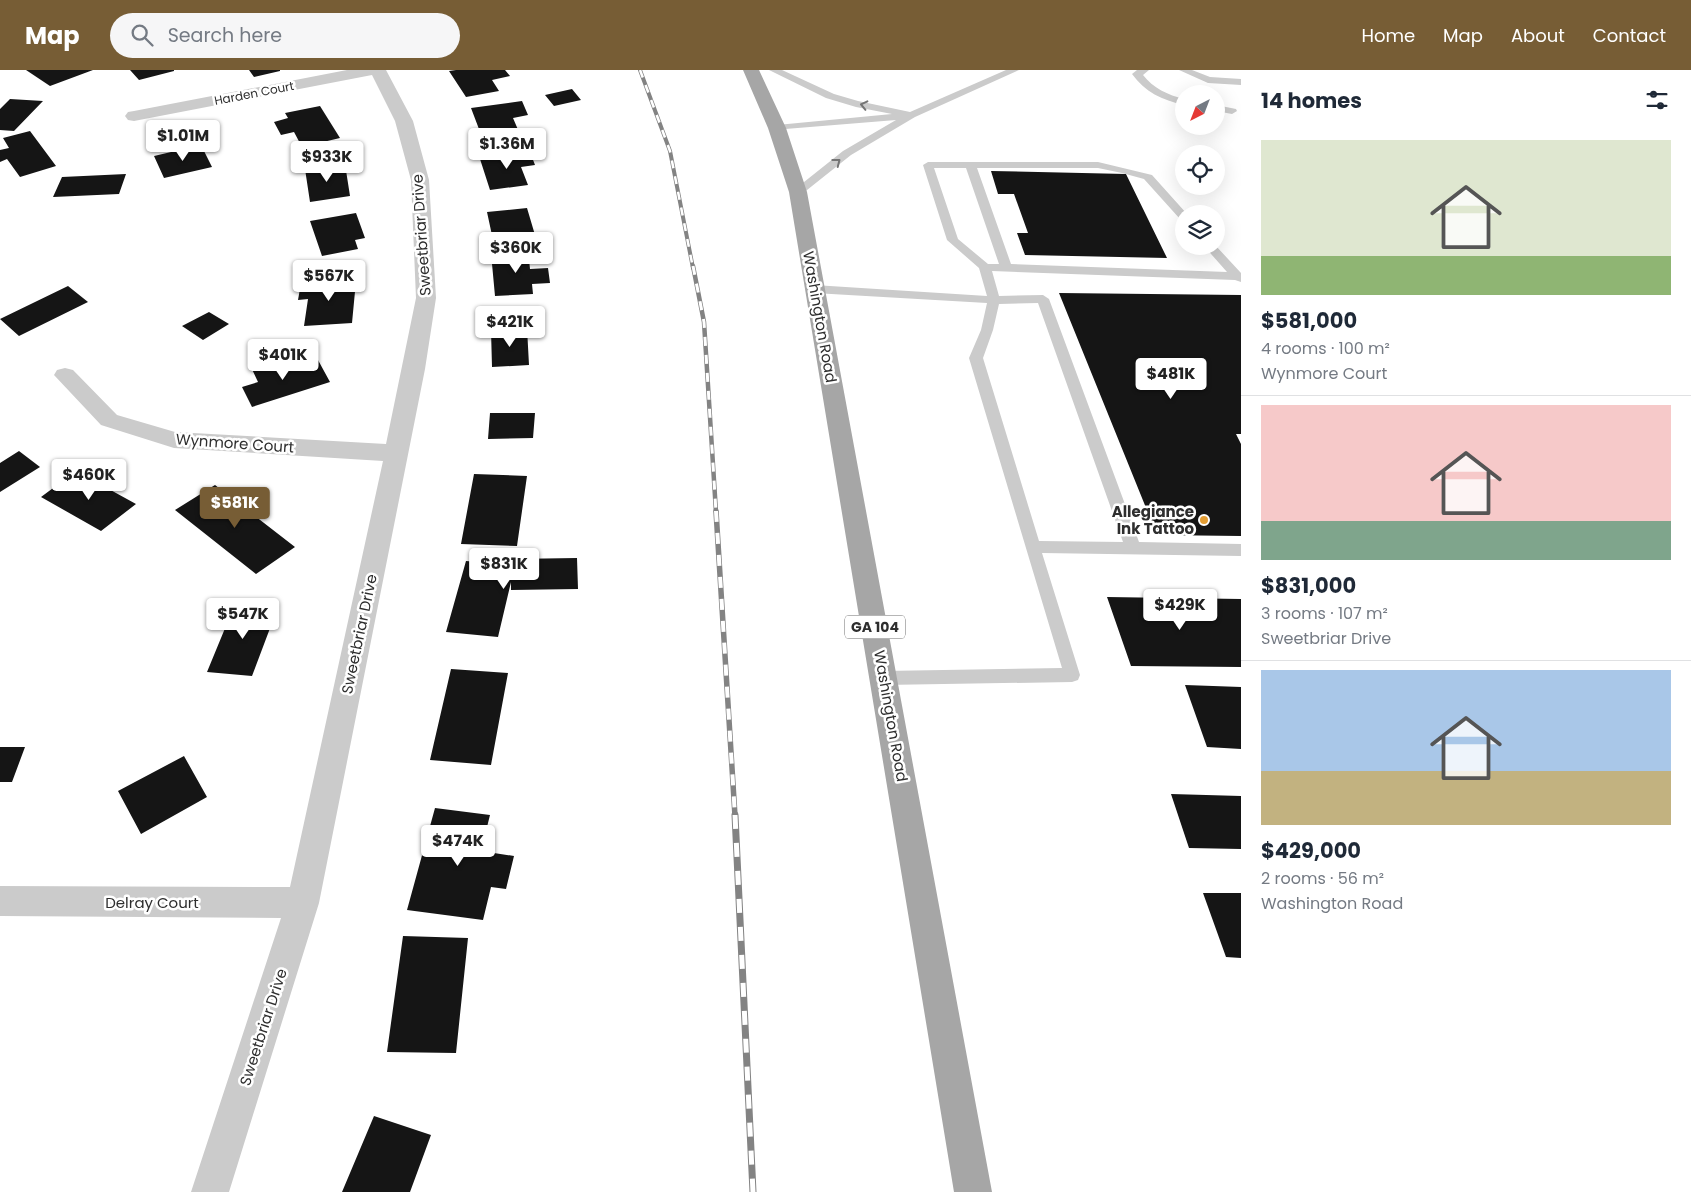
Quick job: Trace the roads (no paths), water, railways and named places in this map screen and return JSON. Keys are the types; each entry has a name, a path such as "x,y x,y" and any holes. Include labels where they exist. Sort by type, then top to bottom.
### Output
{"main road":[{"name":"Washington Road","path":"751,70 777,128 798,192 973,1192"}],"street":[{"name":"Harden Court","path":"134,116 373,70"},
{"name":"Sweetbriar Drive","path":"210,1192 303,903 414,369 426,298 420,180 404,121 378,70"},
{"name":"Wynmore Court","path":"65,375 109,420 174,440 396,453"},
{"name":"Delray Court","path":"0,901 303,903"}],"lane":[{"path":"774,70 830,96 856,104 911,115"},
{"path":"798,192 847,154 911,115 1014,70"},
{"path":"1144,70 1136,74 1140,80 1165,98 1175,100"},
{"path":"1184,70 1208,80 1241,82"},
{"path":"1225,110 1232,111"},
{"path":"777,128 911,115"},
{"path":"884,678 1072,675 976,358 987,330 994,300 985,267 953,240 928,165 1098,165 1148,177 1175,207"},
{"path":"970,165 1007,269"},
{"path":"1218,255 1239,277"},
{"path":"985,267 1239,277"},
{"path":"814,289 994,300 1043,299 1134,548"},
{"path":"1033,547 1241,550"}],"railway":[{"path":"640,70 670,151 693,268"},
{"path":"693,266 704,322 716,512"},
{"path":"716,511 735,816"},
{"path":"735,815 753,1192"}],"place":[{"name":"Allegiance Ink Tattoo","path":"1204,520"}]}
